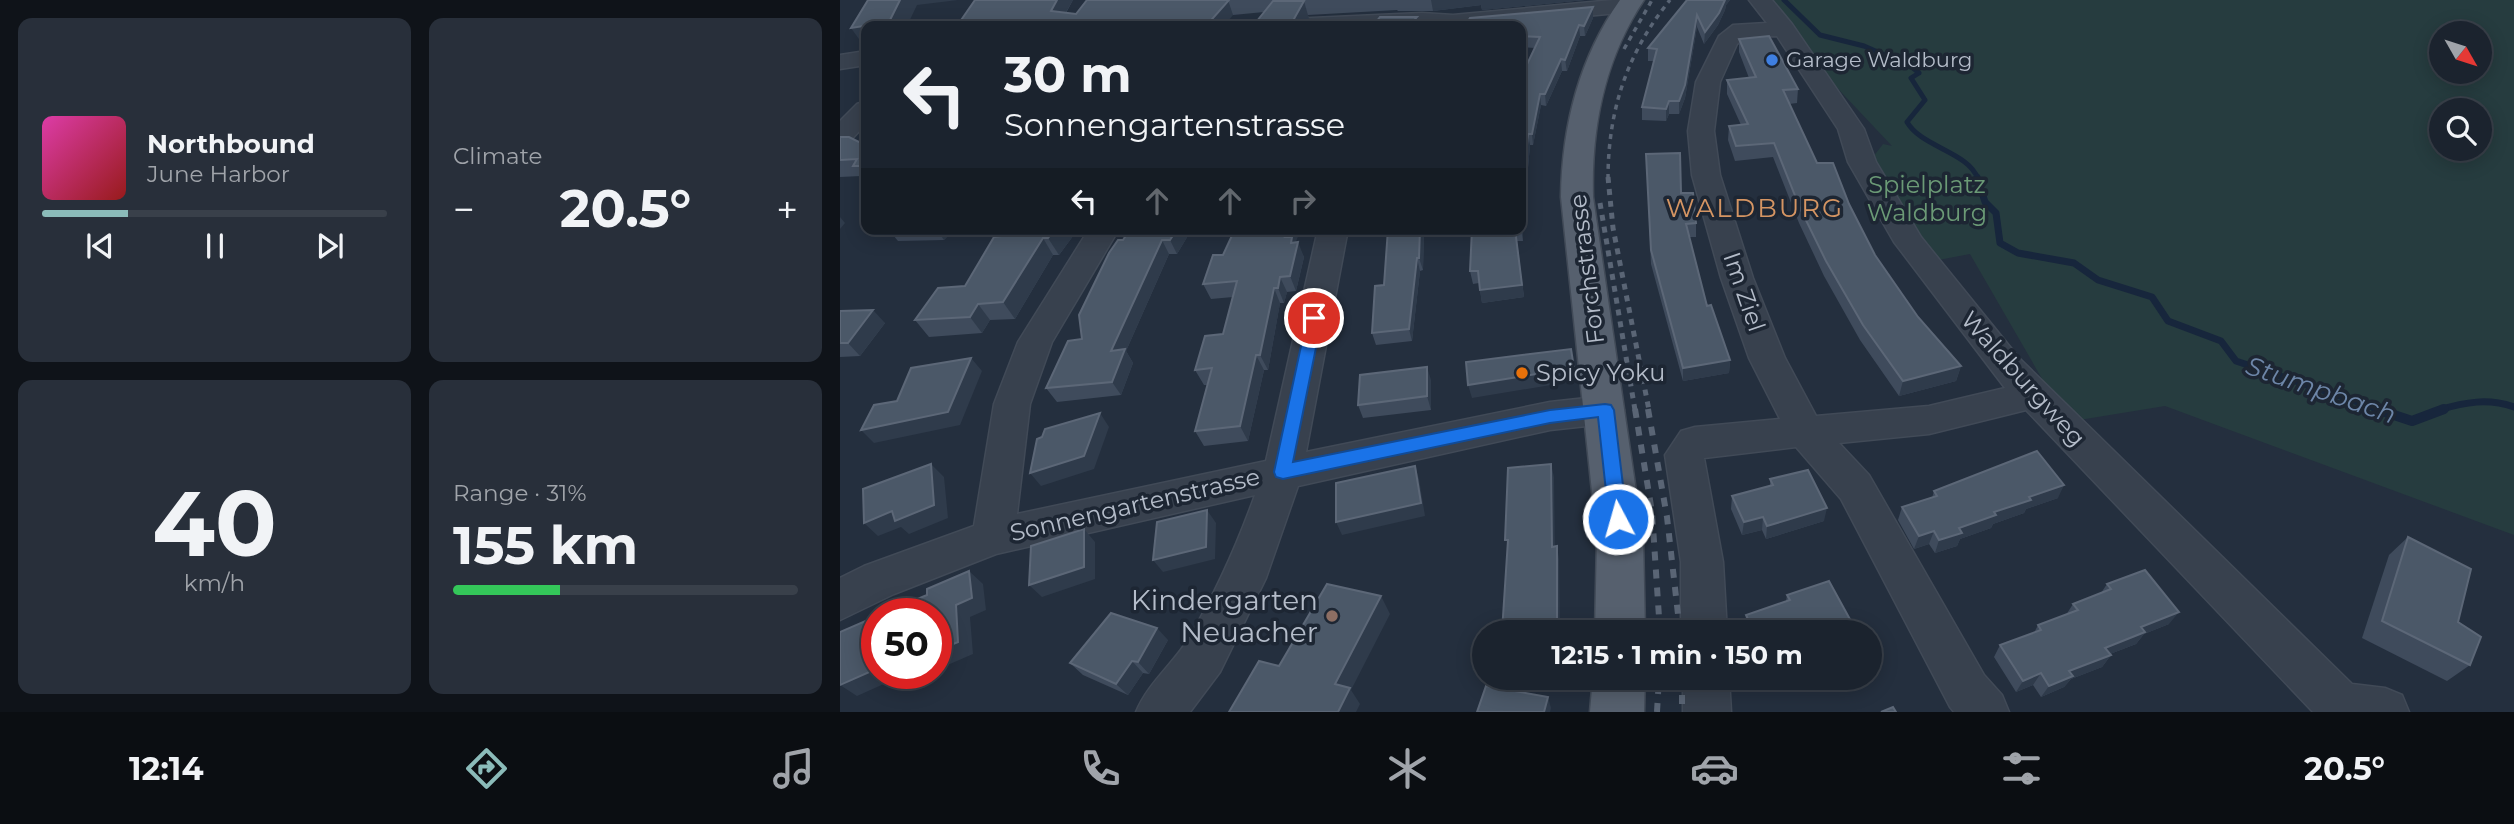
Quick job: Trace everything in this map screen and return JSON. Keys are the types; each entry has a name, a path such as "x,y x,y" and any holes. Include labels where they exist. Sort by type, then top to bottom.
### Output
{"main road":[{"name":"Forchstrasse","path":"1620,620 1620,539 1577,197 1577,153 1588,98 1606,50 1630,2"},
{"path":"1617,712 1618,690"}],"street":[{"name":"Waldburgweg","path":"1760,0 1784,29 1851,129 1862,162 1909,242 2006,368 2342,709"},
{"path":"1475,21 1630,2"},
{"path":"1400,21 1429,21"},
{"name":"Im Ziel","path":"1784,29 1754,28 1732,35 1708,82 1701,131 1706,175 1737,278 1767,358 1806,433 1854,487 1967,691 1985,712"},
{"path":"840,62 861,59"},
{"path":"840,136 861,114"},
{"path":"993,537 1012,404 1035,342 1100,235"},
{"path":"1160,712 1204,656 1251,565 1283,472 1331,235"},
{"path":"1704,620 1702,562 1684,455 1695,442 1929,420 2032,395"},
{"name":"Sonnengartenstrasse","path":"840,600 879,580 993,537 1550,416 1605,410"},
{"path":"1706,690 1707,712"},
{"path":"2342,709 2385,712"}],"green space":[{"name":"Spielplatz Waldburg","path":"1760,0 2514,0 2514,535 2165,406 2067,422 1970,254 1933,261 1870,161 1883,144 1892,146 1793,41"}],"building":[{"path":"868,0 900,0 890,21 861,21 861,26 851,28"},
{"path":"975,0 1057,0 1051,11 1076,14 1087,0 1229,0 1210,21 960,21"},
{"path":"1687,0 1725,0 1705,32 1697,15 1685,85 1679,101 1669,101 1666,109 1642,107 1657,49 1648,48"},
{"path":"1273,1 1304,1 1293,21 1257,21"},
{"path":"1593,7 1584,26 1579,25 1565,60 1561,59 1545,94 1540,94 1532,134 1528,134 1526,156 1526,66 1540,37 1526,36 1526,21 1468,21 1470,18"},
{"path":"1380,17 1417,17 1413,21 1377,21"},
{"path":"1769,36 1798,89 1783,90 1817,163 1833,163 1849,204 1875,255 1918,317 1961,366 1903,381 1863,325 1826,261 1800,208 1774,143 1736,146 1729,126 1748,124 1727,80 1756,77 1739,39"},
{"path":"840,137 849,137 861,143 861,166 853,166 857,159 840,160"},
{"path":"1680,153 1681,193 1693,193 1696,223 1686,224 1707,306 1711,305 1730,360 1683,368 1651,250 1646,154"},
{"path":"1050,235 1043,238 1003,302 978,304 970,317 915,320 938,288 965,286 994,237"},
{"path":"1126,235 1173,235 1170,240 1162,240 1111,351 1125,349 1112,382 1046,388 1068,341 1082,339 1079,315 1109,253 1118,240 1123,240"},
{"path":"1232,235 1286,235 1285,237 1292,237 1291,243 1298,242 1290,276 1280,277 1278,288 1274,288 1260,355 1256,355 1240,426 1195,431 1212,368 1195,370 1205,336 1223,334 1237,281 1203,284 1213,255 1223,255"},
{"path":"1388,235 1420,235 1409,329 1372,333 1375,286 1384,285"},
{"path":"1472,235 1516,235 1522,285 1480,290 1478,271 1470,271"},
{"path":"873,310 848,343 840,343 840,311"},
{"path":"1571,349 1574,368 1468,385 1466,362"},
{"path":"971,358 948,412 861,430 874,405 897,401 911,368"},
{"path":"1427,367 1427,396 1358,405 1360,375"},
{"path":"1100,413 1084,456 1030,473 1037,439 1042,437 1045,429"},
{"path":"2037,451 2064,485 2029,497 2031,500 1994,512 1996,515 1959,528 1962,533 1939,540 1934,531 1919,536 1902,507 1937,496 1934,491"},
{"path":"931,464 934,505 895,521 892,511 864,523 863,489"},
{"path":"1551,464 1552,547 1557,546 1557,620 1503,620 1508,540 1505,540 1508,468"},
{"path":"1415,466 1421,503 1336,522 1336,483"},
{"path":"1808,470 1827,508 1767,526 1763,517 1744,522 1732,496 1773,485 1770,479"},
{"path":"1207,510 1206,547 1153,560 1157,522"},
{"path":"1084,529 1084,567 1029,585 1031,546"},
{"path":"2408,537 2471,569 2458,622 2481,637 2470,665 2382,621"},
{"path":"2145,570 2179,612 2141,627 2145,632 2105,648 2111,655 2069,671 2073,676 2049,686 2041,673 2023,681 2000,645 2041,630 2038,625 2078,610 2073,604 2111,589 2107,584"},
{"path":"969,571 972,598 956,605 958,642 952,644 952,598 920,598 927,595 927,589"},
{"path":"1829,581 1850,620 1748,620 1746,615 1790,600 1787,595"},
{"path":"1327,584 1381,596 1335,684 1350,688 1338,712 1229,712 1259,661 1279,666"},
{"path":"1111,613 1157,628 1138,662 1132,661 1116,684 1070,663"},
{"path":"861,623 861,676 840,685 840,632"},
{"path":"1485,690 1509,690 1548,697 1544,712 1477,712"},
{"path":"1893,707 1896,712 1881,712"}],"waterway":[{"name":"Stumpbach","path":"1784,0 1820,35 1864,46 1912,67 1919,73 1911,78 1925,100 1907,122 1923,138 1965,162 1977,177"},
{"name":"Stumpbach","path":"1977,177 1985,202 1996,213 2000,243 2018,253 2074,263 2098,280 2152,297 2168,321 2221,341 2236,361 2381,410"},
{"name":"Stumpbach","path":"2439,410 2476,402 2514,407"},
{"name":"Stumpbach","path":"2376,409 2412,421 2444,409"}],"railway":[{"path":"1624,49 1652,0"},
{"path":"1608,178 1612,129 1623,83 1642,41 1670,0"},
{"path":"1608,178 1613,228 1649,410"},
{"path":"1600,203 1635,410"},
{"path":"1635,409 1652,512 1659,620"},
{"path":"1648,409 1667,517 1679,620"},
{"path":"1657,712 1658,690"},
{"path":"1682,690 1682,712"}],"place":[{"name":"Garage Waldburg","path":"1772,60"},
{"name":"Spicy Yoku","path":"1522,373"},
{"name":"Kindergarten Neuacher","path":"1332,616"}],"district":[{"name":"WALDBURG","path":"1755,208"}],"route":[{"path":"1314,318 1283,472 1550,416 1605,410 1618,519"}]}
